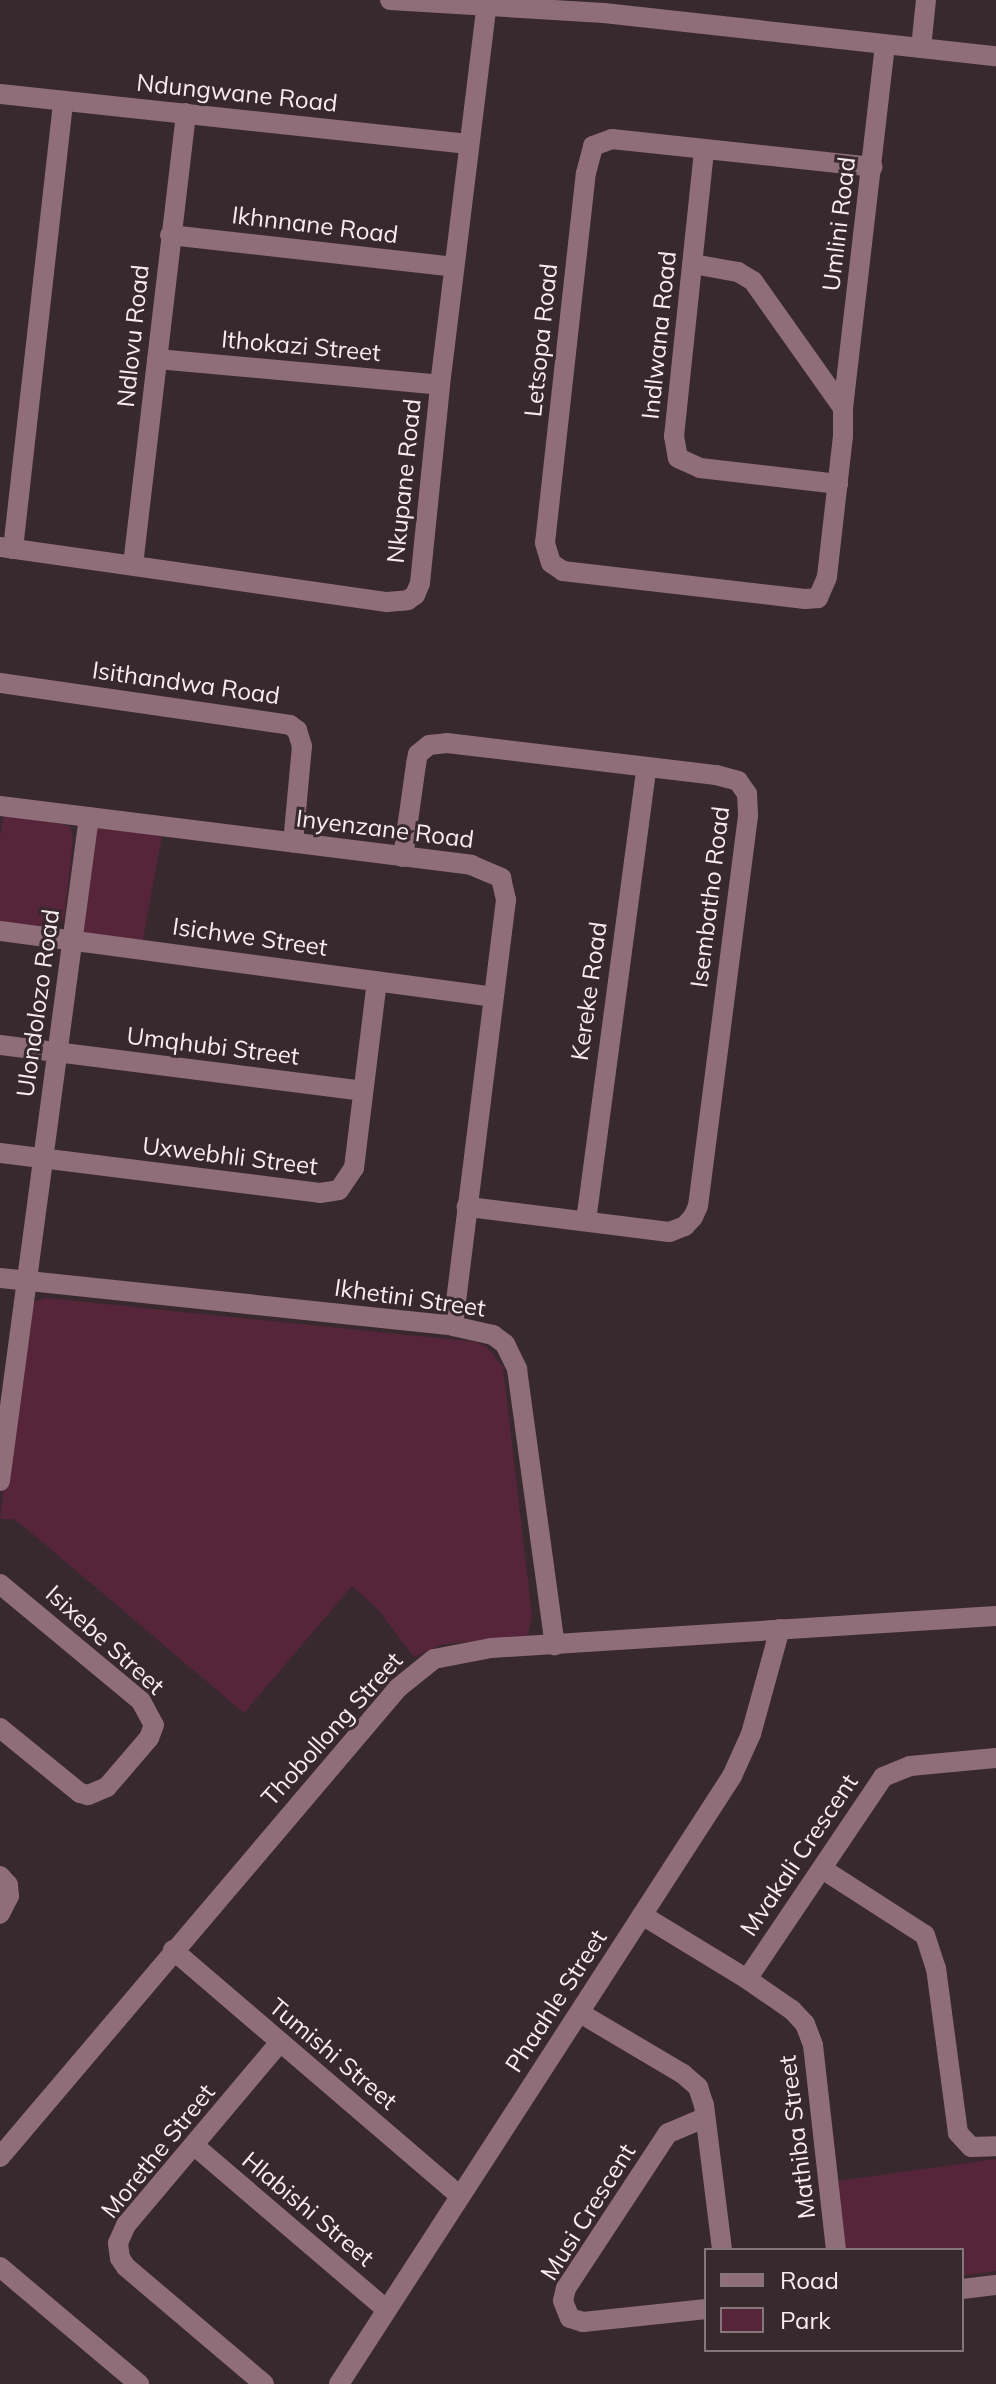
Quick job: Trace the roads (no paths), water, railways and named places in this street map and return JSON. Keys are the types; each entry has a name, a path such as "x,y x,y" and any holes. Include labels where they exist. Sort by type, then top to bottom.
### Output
{"street":[{"path":"390,0 605,7 885,46 996,56"},
{"path":"921,48 926,0"},
{"name":"Nkupane Road","path":"7,548 387,602 408,600 415,595 420,583 440,385 487,2"},
{"name":"Umlini Road","path":"805,599 818,598 824,591 885,46"},
{"name":"Ndungwane Road","path":"0,94 468,144"},
{"path":"7,548 63,101"},
{"name":"Ndlovu Road","path":"133,565 186,113"},
{"name":"Letsopa Road","path":"805,599 563,571 548,557 548,521 590,152 600,142 612,139 872,167"},
{"name":"Indlwana Road","path":"704,151 674,436 678,458 700,468 838,484"},
{"name":"Ikhnnane Road","path":"170,235 454,267"},
{"path":"693,264 738,272 753,281 843,408"},
{"name":"Ithokazi Street","path":"157,359 440,385"},
{"name":"Isithandwa Road","path":"0,683 290,725 297,730 302,746 293,843"},
{"name":"Isembatho Road","path":"403,857 418,754 429,745 447,743 738,781 744,786 749,804 698,1206 690,1221 669,1232 467,1207"},
{"name":"Kereke Road","path":"586,1221 646,769"},
{"name":"Inyenzane Road","path":"0,806 485,868 501,878 506,900 453,1326"},
{"name":"Ulondolozo Road","path":"0,1481 89,817"},
{"name":"Isichwe Street","path":"0,931 493,997"},
{"name":"Uxwebhli Street","path":"43,1159 333,1192 345,1185 354,1168 377,981"},
{"name":"Umqhubi Street","path":"0,1045 362,1091"},
{"path":"0,1153 43,1159"},
{"name":"Ikhetini Street","path":"0,1278 453,1326 493,1335 505,1344 517,1369 555,1645"},
{"name":"Isixebe Street","path":"0,1584 141,1701 154,1725 149,1738 107,1787 88,1795 80,1793 0,1728"},
{"name":"Thobollong Street","path":"0,2157 409,1676 434,1659 450,1654 555,1645 996,1616"},
{"name":"Phaahle Street","path":"339,2384 740,1761 780,1629"},
{"name":"Mvakali Crescent","path":"747,1979 824,1870 877,1783 889,1773 910,1766 996,1758"},
{"path":"824,1870 925,1935 936,1968 958,2133 971,2147 996,2146"},
{"path":"0,1876 8,1885 9,1896 0,1914"},
{"name":"Mathiba Street","path":"642,1915 792,2010 809,2031 836,2248"},
{"name":"Tumishi Street","path":"173,1950 460,2196"},
{"path":"580,2013 692,2080 701,2093 722,2248"},
{"name":"Morethe Street","path":"264,2384 120,2258 118,2243 126,2225 196,2147 279,2043"},
{"name":"Musi Crescent","path":"704,2118 668,2133 566,2288 563,2301 570,2318 583,2322 704,2309"},
{"name":"Hlabishi Street","path":"196,2147 387,2310"},
{"path":"0,2267 139,2384"},
{"path":"964,2289 996,2285"}]}
